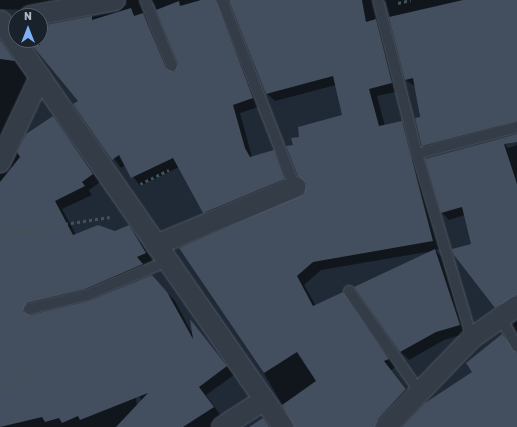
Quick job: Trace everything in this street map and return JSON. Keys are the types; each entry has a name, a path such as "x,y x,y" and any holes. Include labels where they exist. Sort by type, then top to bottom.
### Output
{"street":[{"path":"48,13 115,0"},
{"path":"6,20 40,77 283,427"},
{"path":"0,162 40,77"},
{"path":"156,245 295,187"},
{"path":"386,427 472,338 517,306"},
{"path":"222,427 264,400"}],"lane":[{"path":"145,0 172,66"},
{"path":"222,0 295,187"},
{"path":"378,0 417,154 472,338"},
{"path":"417,154 517,127"},
{"path":"29,309 87,295 168,261"},
{"path":"348,291 420,392"},
{"path":"500,318 517,347"}],"path":[{"path":"120,193 169,170"},
{"path":"0,234 134,213"},
{"path":"0,388 45,369"}],"building":[{"path":"201,0 216,0 253,98 233,105 245,148 250,157 274,150 285,179 203,213 173,158 131,178 119,155 112,160 73,104 78,101 34,48 48,48 48,24 92,16 92,20 131,8 134,16 143,13 166,68 174,72 178,64 156,10 179,1 180,6"},
{"path":"229,0 362,0 366,22 376,19 392,83 369,89 379,126 402,121 433,241 313,262 297,276 313,306 343,292 389,359 384,361 406,389 378,419 375,427 294,427 282,405 316,381 297,352 264,373 179,248 304,194 306,183 298,176 286,146 293,145 291,138 299,137 298,127 342,115 333,76 266,94"},
{"path":"463,0 517,0 517,121 422,146 415,118 420,117 413,78 405,80 389,17"},
{"path":"0,40 15,61 0,59"},
{"path":"53,116 93,174 82,182 85,186 55,201 73,235 98,225 115,231 129,225 146,253 137,257 143,264 85,289 27,303 23,311 31,315 89,301 152,275 167,292 193,339 190,319 227,366 199,387 214,407 183,427 116,427 148,393 80,420 78,416 62,423 59,418 45,422 42,417 0,427 0,182 20,157 17,152 26,134"},
{"path":"517,134 517,142 504,144 517,184 517,295 495,308 454,255 452,249 471,244 462,207 441,213 425,159"},
{"path":"435,249 460,325 436,332 400,352 354,287"},
{"path":"502,334 517,353 517,427 402,427 425,403 472,372 466,363"},
{"path":"263,418 269,427 249,427"}]}
